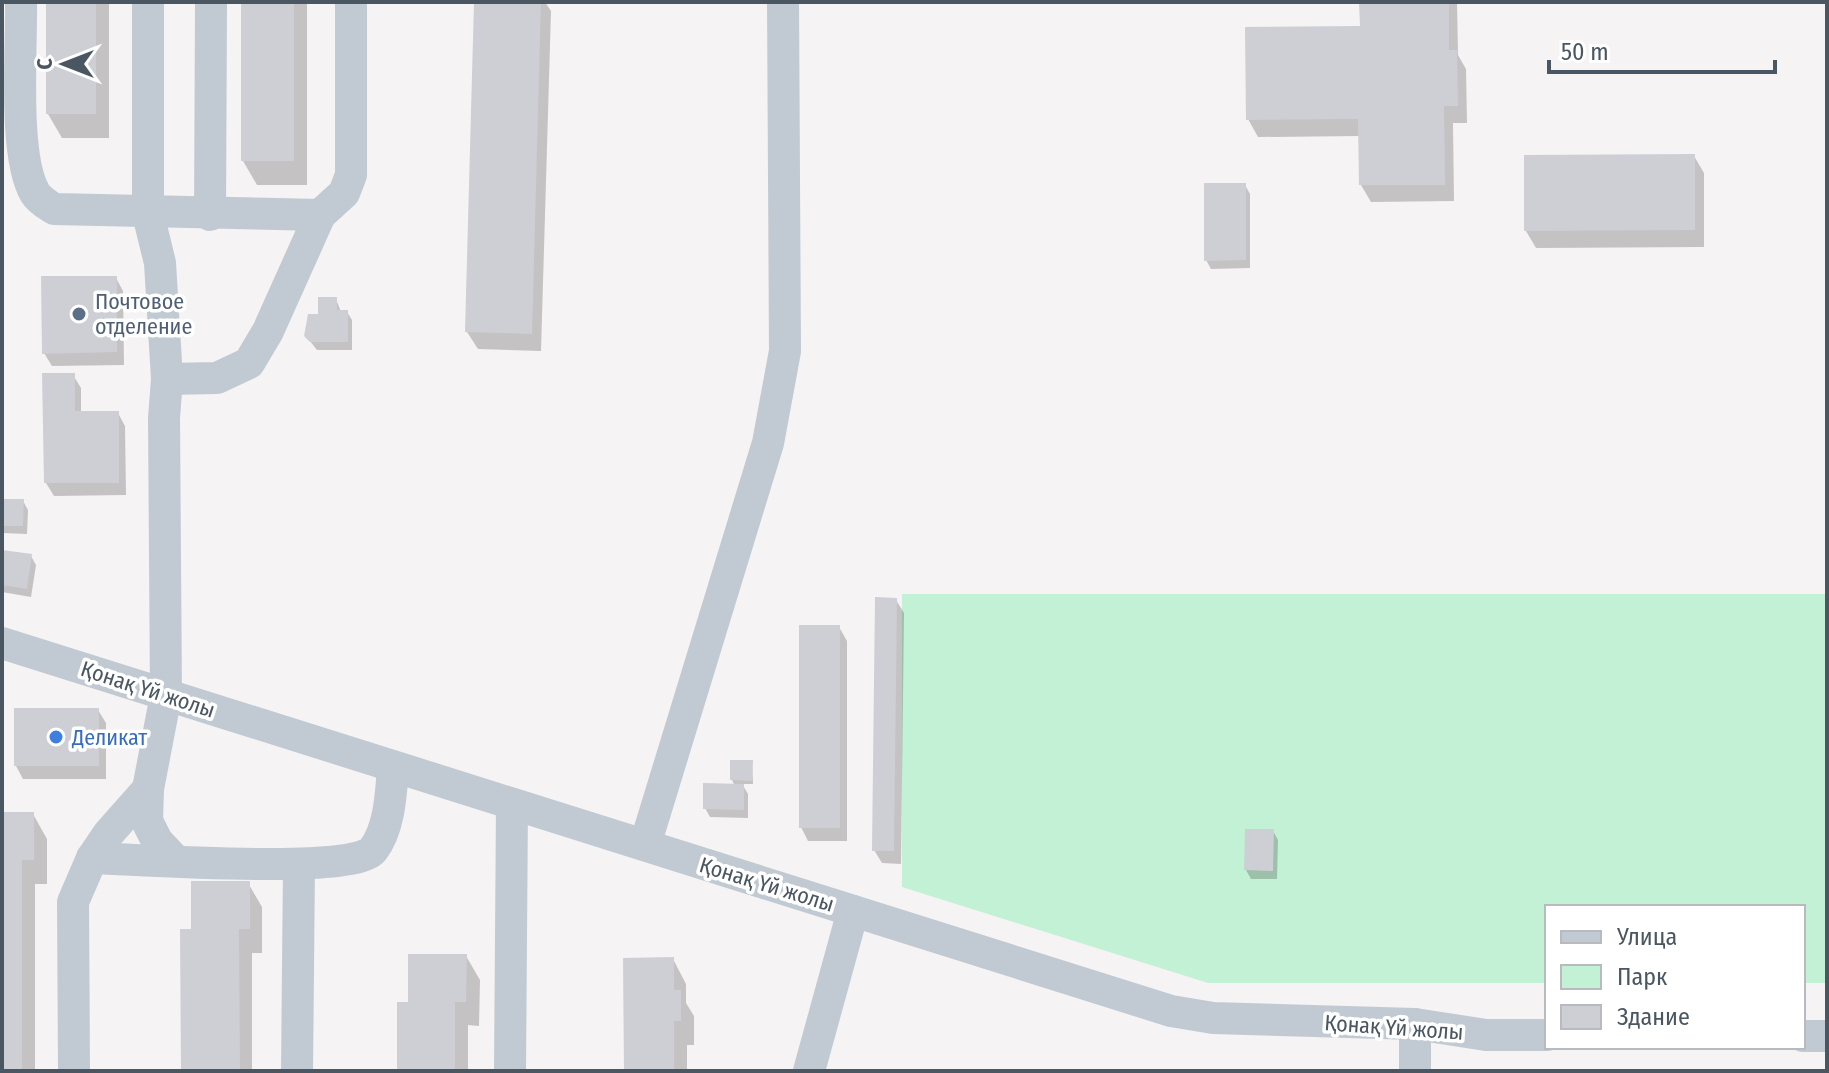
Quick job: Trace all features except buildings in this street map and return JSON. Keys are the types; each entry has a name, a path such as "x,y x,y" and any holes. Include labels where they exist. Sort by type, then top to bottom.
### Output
{"street":[{"path":"21,2 26,169 36,196 54,209 148,214 320,215"},
{"path":"148,2 148,214 160,263 167,379 164,418 166,695 148,789 147,821 157,841 175,860"},
{"path":"210,215 211,2"},
{"path":"167,379 217,378 249,363 268,331 320,215 344,193 351,175 351,2"},
{"path":"645,845 768,443 779,395 785,351 783,2"},
{"name":"Қонақ Үй жолы","path":"2,643 1171,1011 1213,1018 1415,1024 1486,1035 1545,1035"},
{"path":"92,858 299,864 358,860 374,850 389,806 393,767"},
{"path":"74,1071 73,902 92,858 109,833 148,789"},
{"path":"510,1071 512,804"},
{"path":"297,1071 299,864"},
{"path":"809,1071 853,911"},
{"path":"824,1020 825,1071"},
{"path":"1415,1024 1415,1071"},
{"path":"1805,1036 1827,1036"}],"green space":[{"path":"902,594 1827,594 1827,983 1805,983 1805,905 1545,905 1545,983 1208,983 902,887"}],"place":[{"name":"Почтовое отделение","path":"79,314"},
{"name":"Деликат","path":"56,737"}]}
